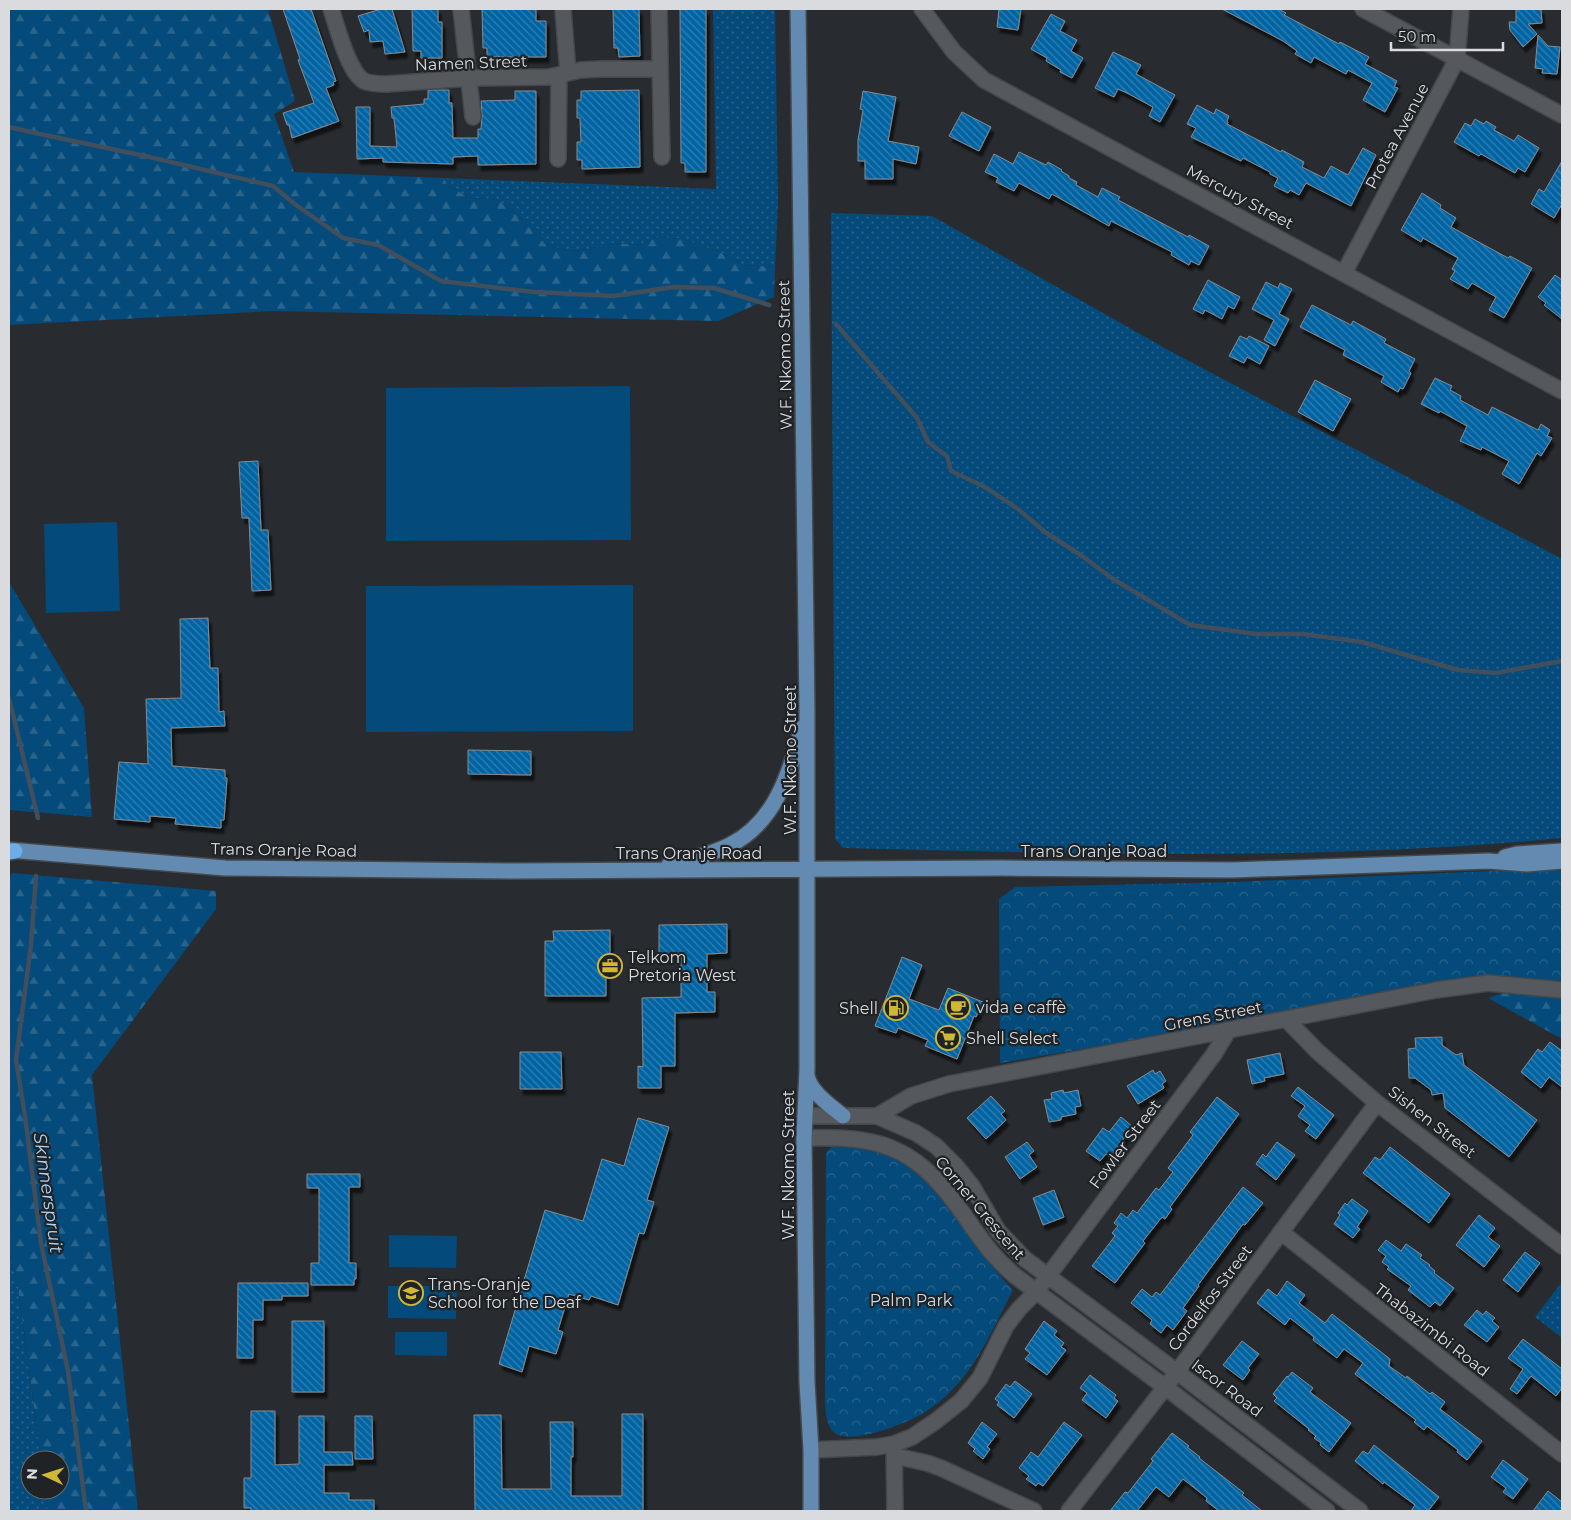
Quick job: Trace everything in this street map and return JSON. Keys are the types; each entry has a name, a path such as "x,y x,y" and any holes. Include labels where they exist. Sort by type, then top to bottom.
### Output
{"main road":[{"name":"W.F. Nkomo Street","path":"798,9 808,870 807,1069 804,1138 807,1382 812,1511"},
{"path":"653,870 710,853 731,844 751,831 764,818 778,797 790,768 807,711"},
{"name":"Trans Oranje Road","path":"11,851 255,869 808,870 1001,868 1232,870 1489,861 1527,864 1562,861"},
{"name":"Trans Oranje Road","path":"1489,861 1517,854 1562,851"},
{"path":"807,1069 808,1082 843,1116"}],"street":[{"name":"Namen Street","path":"331,9 352,66 365,82 387,84 470,78 549,77 601,69 660,69"},
{"path":"461,9 474,116"},
{"path":"558,159 563,74 563,9"},
{"path":"659,9 662,157"},
{"name":"Mercury Street","path":"922,9 954,52 984,80 1562,391"},
{"path":"1363,9 1562,115"},
{"name":"Protea Avenue","path":"1344,273 1457,59 1461,9"},
{"name":"Grens Street","path":"877,1116 911,1096 949,1084 1464,985 1488,983 1514,984 1562,990"},
{"name":"Sishen Street","path":"1286,1020 1317,1051 1377,1102 1562,1246"},
{"name":"Fowler Street","path":"1036,1292 1214,1054 1228,1031"},
{"name":"Cordelfos Street","path":"1069,1511 1177,1372 1377,1102"},
{"name":"Corner Crescent","path":"805,1116 877,1116 916,1132 936,1146 956,1165 972,1186 998,1231 1010,1245 1048,1276"},
{"name":"Corner Crescent","path":"804,1138 838,1137 867,1140 889,1146 909,1156 928,1171 943,1188 983,1244 997,1260 1036,1292"},
{"name":"Thabazimbi Road","path":"1281,1232 1562,1454"},
{"name":"Iscor Road","path":"1048,1276 1360,1511"},
{"path":"894,1450 936,1421 961,1401 973,1388 1006,1326 1036,1292 1327,1511"},
{"path":"810,1450 877,1447 894,1450 941,1468 1034,1511"},
{"path":"894,1450 895,1511"}],"green space":[{"path":"9,9 268,9 295,101 274,114 294,172 444,178 447,185 472,199 498,200 513,210 545,244 569,251 590,249 613,243 637,245 660,237 682,239 717,251 743,265 775,267 774,297 718,321 273,311 9,325"},
{"path":"713,9 775,9 778,204 775,267 743,265 717,251 682,239 660,237 637,245 613,243 590,249 569,251 545,244 513,210 498,200 472,199 447,185 444,178 716,189"},
{"path":"831,213 932,216 1170,351 1562,559 1562,838 1473,845 1293,853 1113,854 843,848 835,839"},
{"path":"630,386 631,540 386,541 386,388"},
{"path":"117,522 120,611 46,613 44,524"},
{"path":"9,582 84,708 92,817 9,810"},
{"path":"633,585 633,731 366,732 366,586"},
{"path":"1562,868 1562,981 1504,977 1455,979 1177,1033 1000,1063 999,899 1015,887 1232,882"},
{"path":"12,873 216,891 216,909 92,1075 138,1511 48,1511 46,1500 70,1500 70,1450 40,1450 17,1280 9,1252 9,878"},
{"path":"1506,992 1562,998 1562,1039 1488,998"},
{"name":"Palm Park","path":"842,1143 895,1156 913,1166 939,1192 983,1256 1013,1290 977,1358 959,1383 932,1408 907,1422 871,1434 858,1436 837,1434 831,1429 826,1417 825,1408 826,1152 833,1146"},
{"path":"389,1235 457,1236 456,1268 389,1267"},
{"path":"9,1252 17,1280 40,1450 20,1450 20,1500 46,1500 48,1511 9,1511"},
{"path":"1562,1282 1562,1338 1535,1317"},
{"path":"388,1286 457,1286 456,1319 388,1318"},
{"path":"395,1332 447,1332 447,1356 395,1355"}],"building":[{"path":"283,9 311,9 336,81 333,82 334,85 326,88 339,121 292,138 289,125 287,125 283,113 314,103 298,60 300,59"},
{"path":"381,9 392,9 405,52 385,54 383,41 370,42 369,30 364,32 358,16"},
{"path":"412,9 438,9 438,22 442,22 442,58 421,58 421,51 413,51"},
{"path":"482,9 536,9 536,21 546,21 546,57 487,57 487,48 483,48"},
{"path":"613,9 639,9 640,56 619,57 618,48 614,48"},
{"path":"680,9 706,9 706,172 685,172 685,163 681,163"},
{"path":"999,9 1021,9 1018,30 997,27"},
{"path":"1222,9 1278,9 1286,13 1284,15 1339,44 1340,42 1369,57 1365,64 1397,81 1394,87 1398,88 1385,112 1363,100 1372,83 1348,70 1346,74 1314,57 1311,63 1295,54 1297,51 1283,41"},
{"path":"1516,9 1541,9 1542,23 1528,24 1537,34 1523,47 1510,30 1509,22 1516,22"},
{"path":"1051,14 1065,21 1060,31 1077,40 1071,51 1083,58 1072,78 1060,72 1061,70 1046,61 1047,58 1031,49"},
{"path":"1538,35 1548,46 1560,47 1557,74 1542,73 1543,69 1535,68"},
{"path":"1113,52 1141,65 1136,74 1175,95 1160,122 1149,116 1153,107 1127,93 1118,89 1114,97 1095,88"},
{"path":"428,90 449,90 449,103 452,103 453,138 478,138 478,129 481,129 481,101 515,100 515,91 536,91 536,164 478,165 478,156 453,157 453,164 383,162 383,158 357,159 356,107 370,107 370,146 397,147 391,107 424,104 424,99 428,99"},
{"path":"639,90 640,167 582,169 582,160 577,160 577,142 581,142 580,118 577,118 577,100 581,100 581,91"},
{"path":"863,91 896,97 888,141 919,147 916,164 893,159 893,179 865,179 865,161 858,161 858,140 863,110 860,109"},
{"path":"1197,105 1214,114 1216,109 1229,116 1227,124 1304,162 1302,167 1324,178 1331,166 1348,175 1363,148 1376,155 1351,206 1306,183 1299,195 1290,190 1288,193 1274,186 1278,178 1270,174 1270,172 1243,158 1241,161 1191,137 1196,128 1187,124"},
{"path":"962,112 991,127 979,151 949,136"},
{"path":"1475,119 1484,124 1486,121 1496,127 1494,130 1514,141 1518,135 1539,148 1525,172 1518,168 1515,173 1481,154 1479,156 1454,142 1465,123 1471,126"},
{"path":"1019,152 1046,165 1048,162 1077,182 1076,185 1098,197 1102,188 1120,197 1118,200 1209,246 1199,265 1191,261 1189,265 1171,255 1172,252 1111,221 1109,226 1052,194 1049,199 1019,183 1014,191 996,182 998,178 985,172 994,154 1013,164"},
{"path":"1562,161 1562,204 1554,218 1531,204 1539,189 1544,192"},
{"path":"1422,193 1441,205 1440,208 1456,218 1451,227 1508,258 1510,256 1532,268 1504,318 1489,310 1496,297 1472,283 1468,289 1450,279 1455,271 1452,269 1458,258 1423,238 1421,242 1401,230"},
{"path":"1555,275 1562,280 1562,319 1544,305 1546,303 1538,297"},
{"path":"1208,280 1240,297 1234,309 1228,306 1222,319 1205,310 1203,314 1193,309"},
{"path":"1266,282 1278,288 1280,283 1292,289 1279,314 1289,319 1275,346 1264,340 1274,320 1252,309"},
{"path":"1312,305 1351,325 1353,321 1386,339 1384,343 1415,359 1403,389 1400,388 1398,392 1381,382 1384,376 1343,355 1345,350 1300,327"},
{"path":"1240,336 1247,339 1249,336 1269,346 1260,364 1247,357 1244,363 1229,356"},
{"path":"1435,378 1452,386 1450,390 1461,396 1460,400 1488,415 1492,407 1538,430 1541,424 1550,430 1547,436 1552,438 1541,456 1537,453 1519,484 1502,474 1509,461 1482,447 1481,450 1460,441 1467,426 1440,411 1439,413 1421,404"},
{"path":"1315,380 1351,399 1333,431 1298,412"},
{"path":"258,461 261,530 268,530 271,590 252,591 249,518 242,518 239,462"},
{"path":"208,618 210,668 218,668 219,712 224,711 225,726 171,728 172,766 225,770 225,778 227,778 226,793 224,820 221,820 221,828 175,824 176,818 150,816 150,822 114,819 119,762 148,764 146,699 181,698 180,619"},
{"path":"468,750 531,751 531,775 468,774"},
{"path":"727,924 727,953 707,954 707,992 715,992 715,1012 675,1013 675,1066 661,1066 661,1088 638,1088 638,1066 643,1067 642,998 681,997 681,953 659,954 659,925"},
{"path":"610,930 610,960 606,960 606,996 545,996 545,941 554,941 553,931"},
{"path":"902,957 922,965 909,999 939,1010 948,988 983,1002 976,1017 974,1016 957,1059 925,1046 928,1040 898,1028 896,1033 875,1026"},
{"path":"1442,1037 1442,1045 1456,1055 1462,1053 1464,1065 1537,1120 1509,1157 1445,1108 1443,1093 1432,1095 1431,1090 1415,1078 1409,1078 1408,1049 1416,1048 1415,1038"},
{"path":"1550,1042 1562,1051 1562,1087 1549,1077 1541,1088 1521,1072 1538,1049 1542,1052"},
{"path":"520,1052 561,1052 562,1089 520,1089"},
{"path":"1280,1053 1284,1074 1264,1078 1265,1081 1252,1084 1247,1060"},
{"path":"1153,1070 1155,1074 1160,1071 1166,1081 1162,1084 1164,1088 1138,1104 1127,1086"},
{"path":"1298,1087 1334,1115 1316,1139 1305,1131 1310,1125 1298,1116 1305,1106 1291,1096"},
{"path":"1063,1090 1064,1093 1078,1090 1081,1106 1075,1107 1076,1114 1049,1122 1044,1100 1052,1099 1051,1093"},
{"path":"991,1096 1005,1111 1001,1114 1006,1120 986,1139 967,1118"},
{"path":"1217,1097 1239,1114 1170,1207 1172,1209 1165,1219 1162,1217 1143,1241 1145,1243 1115,1283 1092,1266 1115,1236 1112,1233 1118,1226 1114,1223 1121,1213 1127,1218 1133,1210 1137,1213 1156,1188 1159,1190 1173,1172 1168,1168 1193,1135 1190,1132"},
{"path":"1121,1117 1133,1127 1110,1157 1106,1154 1100,1161 1086,1151 1103,1128 1109,1132"},
{"path":"638,1118 669,1127 647,1200 654,1202 644,1234 639,1233 618,1305 591,1296 589,1300 569,1294 558,1330 563,1332 556,1354 529,1346 522,1372 499,1364 545,1210 583,1221 602,1159 624,1166"},
{"path":"1027,1142 1034,1151 1029,1155 1037,1167 1020,1179 1005,1157"},
{"path":"1277,1142 1295,1155 1276,1180 1256,1164 1263,1154 1266,1157"},
{"path":"1390,1147 1450,1194 1429,1223 1363,1173 1375,1157 1380,1160"},
{"path":"307,1174 360,1174 360,1187 349,1187 349,1263 356,1263 354,1285 311,1285 311,1263 319,1263 319,1188 307,1188"},
{"path":"1243,1187 1263,1203 1245,1225 1243,1224 1198,1285 1183,1308 1187,1311 1173,1330 1167,1325 1161,1333 1150,1324 1152,1320 1131,1303 1142,1289 1152,1297 1156,1292 1160,1295"},
{"path":"1054,1190 1064,1217 1043,1225 1033,1198"},
{"path":"1352,1199 1368,1211 1357,1227 1360,1229 1353,1238 1334,1224 1340,1215 1338,1213 1345,1203 1347,1205"},
{"path":"1479,1215 1495,1228 1488,1237 1500,1246 1484,1267 1456,1245"},
{"path":"1386,1240 1401,1251 1406,1244 1422,1255 1420,1258 1430,1265 1435,1271 1434,1273 1454,1288 1440,1306 1435,1302 1430,1307 1408,1290 1411,1286 1387,1269 1389,1267 1382,1262 1386,1256 1378,1250"},
{"path":"1525,1252 1540,1263 1518,1292 1503,1280"},
{"path":"1287,1281 1305,1295 1299,1303 1325,1323 1332,1314 1390,1359 1389,1366 1445,1402 1440,1409 1482,1441 1467,1460 1457,1452 1458,1450 1427,1426 1424,1430 1414,1422 1416,1420 1355,1374 1363,1363 1344,1349 1337,1358 1313,1340 1314,1337 1290,1318 1285,1325 1257,1303 1268,1289 1277,1296"},
{"path":"238,1283 308,1283 308,1296 282,1296 282,1300 263,1300 263,1320 253,1320 253,1358 237,1358"},
{"path":"1477,1310 1483,1315 1486,1311 1495,1318 1492,1321 1499,1327 1487,1342 1464,1325"},
{"path":"292,1321 324,1321 324,1392 292,1392"},
{"path":"1044,1321 1057,1331 1054,1335 1064,1343 1061,1347 1066,1350 1047,1375 1025,1359 1030,1353 1025,1349"},
{"path":"1523,1339 1562,1369 1562,1388 1556,1396 1531,1376 1517,1394 1510,1389 1523,1369 1508,1358"},
{"path":"1242,1341 1259,1354 1248,1368 1250,1370 1243,1380 1223,1365"},
{"path":"1292,1372 1313,1388 1310,1392 1351,1423 1329,1452 1320,1445 1321,1443 1314,1438 1316,1436 1309,1429 1274,1401 1277,1398 1273,1394"},
{"path":"1090,1375 1116,1395 1114,1398 1118,1401 1106,1418 1082,1400 1087,1393 1080,1388"},
{"path":"1015,1381 1032,1394 1014,1418 997,1405 999,1402 995,1399 1006,1384 1010,1387"},
{"path":"251,1411 275,1411 275,1465 299,1464 299,1416 324,1416 324,1452 352,1452 353,1465 324,1465 324,1493 349,1493 349,1500 374,1500 374,1511 251,1511 251,1508 244,1508 244,1478 251,1478"},
{"path":"622,1414 643,1414 643,1511 475,1511 474,1415 501,1415 502,1489 551,1489 550,1422 573,1422 571,1496 622,1496"},
{"path":"355,1416 372,1416 373,1459 355,1459"},
{"path":"982,1422 997,1434 987,1447 990,1449 983,1459 973,1451 975,1449 968,1443"},
{"path":"1064,1422 1082,1435 1043,1486 1038,1483 1036,1486 1026,1479 1029,1476 1019,1468 1031,1452 1038,1457"},
{"path":"1172,1433 1189,1446 1187,1447 1199,1458 1244,1493 1242,1495 1262,1511 1219,1511 1206,1501 1207,1498 1183,1479 1169,1497 1156,1487 1137,1511 1110,1511 1125,1492 1128,1493 1153,1461 1151,1459"},
{"path":"1374,1445 1439,1497 1428,1511 1411,1511 1415,1505 1384,1482 1383,1484 1355,1461 1363,1451 1368,1454"},
{"path":"1503,1460 1528,1479 1513,1499 1503,1492 1506,1488 1491,1477"},
{"path":"1548,1491 1562,1502 1562,1511 1533,1511"}],"waterway":[{"path":"9,127 273,186 296,205 343,238 378,245 441,281 534,292 613,296 674,287 714,288 769,305"},
{"path":"836,324 917,418 928,442 947,456 951,471 985,487 1018,509 1045,532 1113,579 1190,625 1257,634 1303,634 1362,642 1458,670 1496,673 1562,661"},
{"name":"Skinnerspruit","path":"9,698 38,818"},
{"name":"Skinnerspruit","path":"36,876 31,945 16,1060 41,1243 68,1371 86,1511"}],"place":[{"name":"Telkom Pretoria West","path":"610,966"},
{"name":"vida e caffè","path":"958,1007"},
{"name":"Shell","path":"896,1008"},
{"name":"Shell Select","path":"948,1038"},
{"name":"Trans-Oranje School for the Deaf","path":"411,1293"}]}
